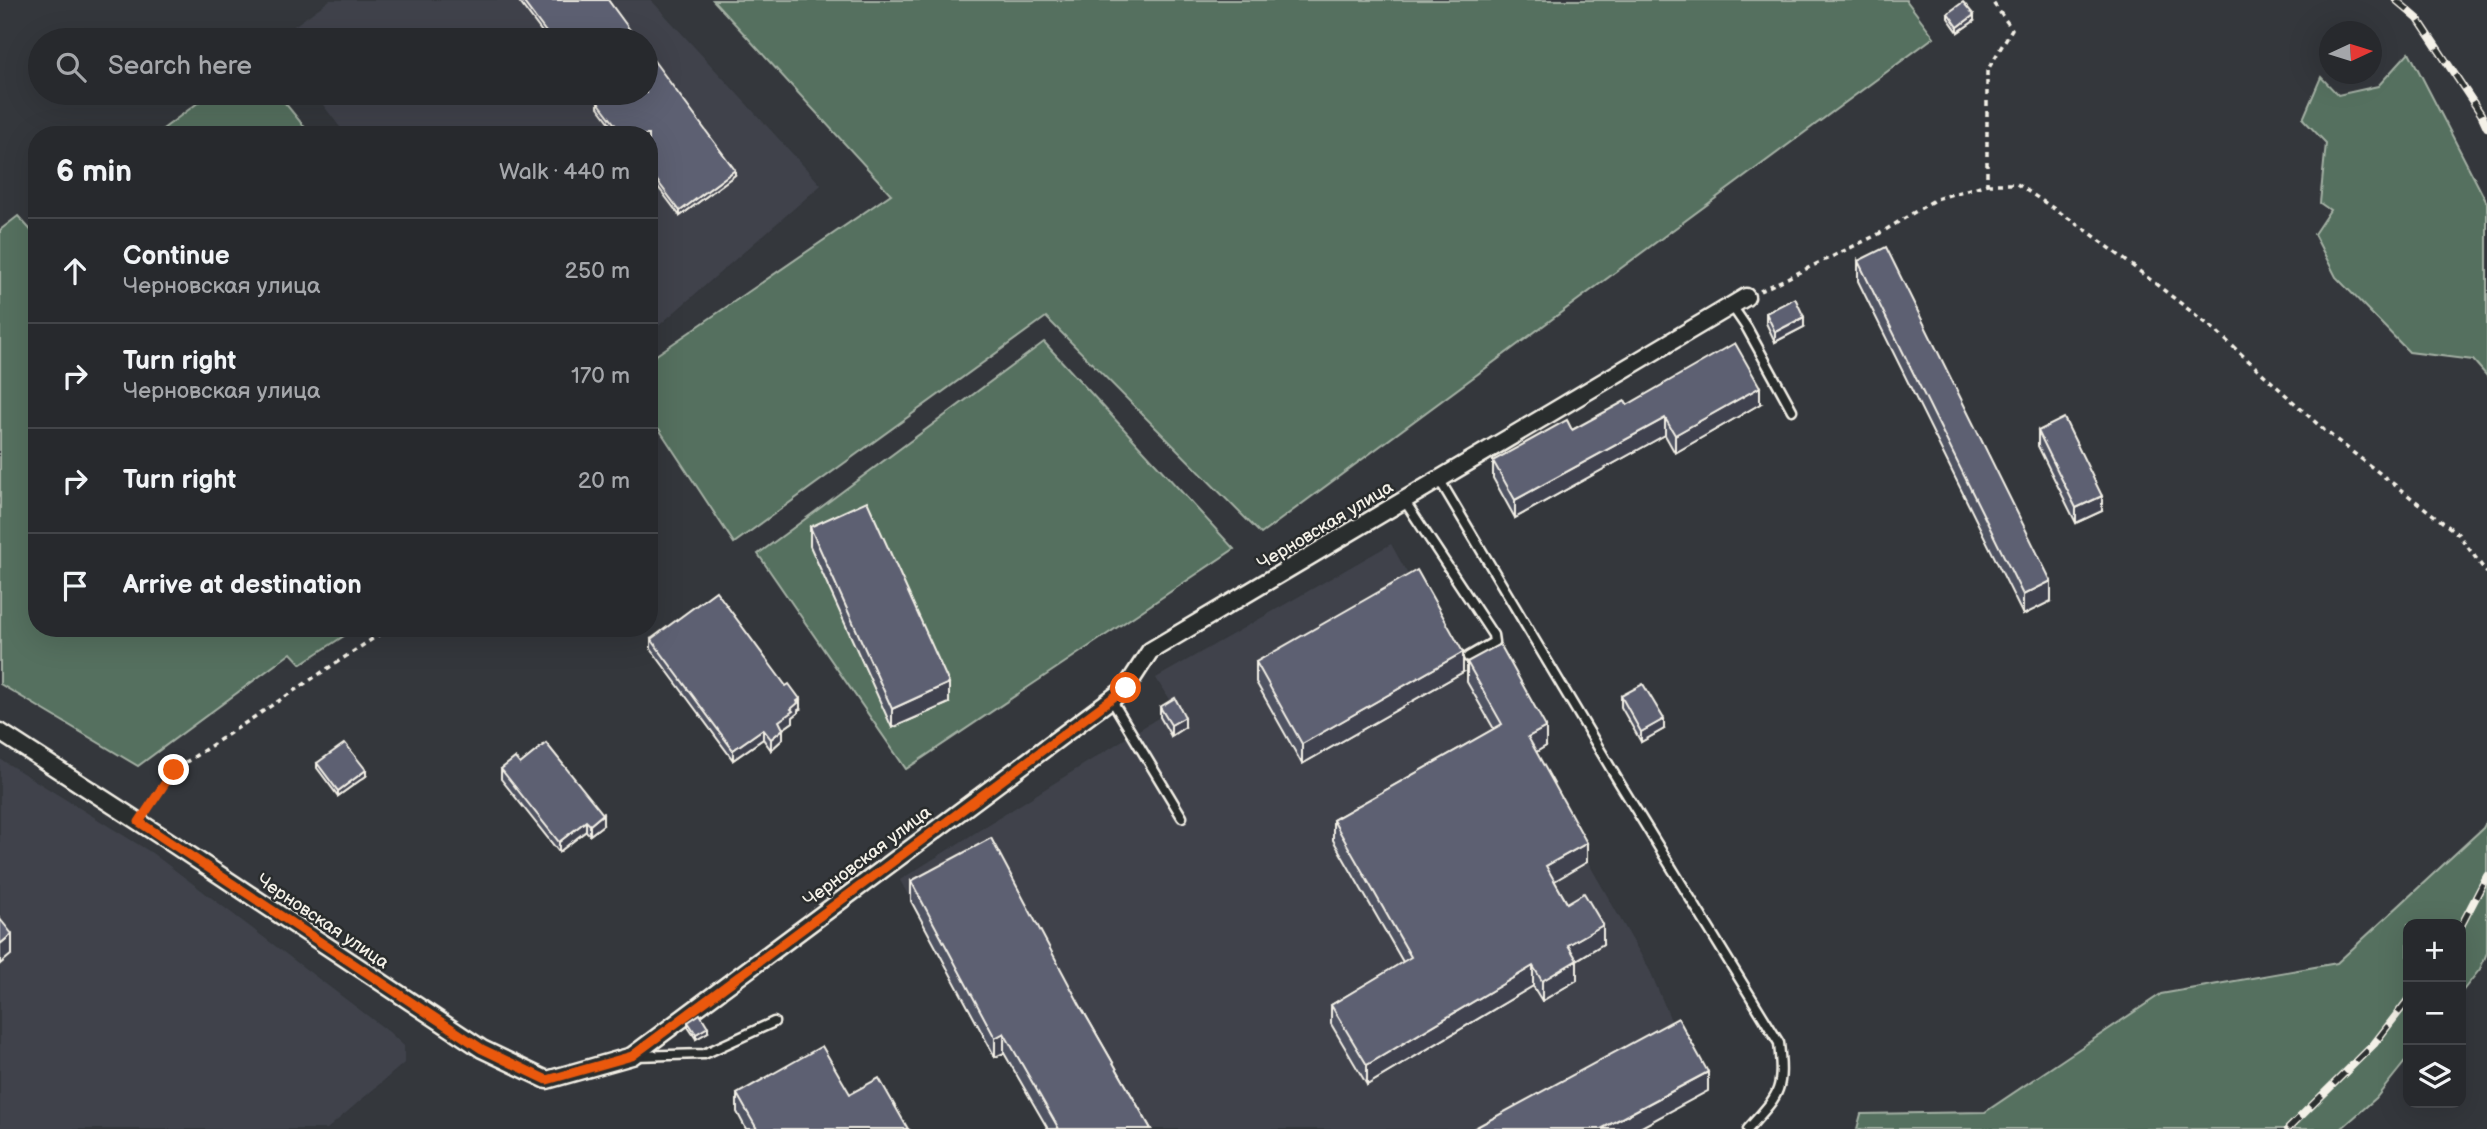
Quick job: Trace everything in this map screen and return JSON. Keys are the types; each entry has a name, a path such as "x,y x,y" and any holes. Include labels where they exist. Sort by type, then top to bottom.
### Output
{"street":[{"name":"Черновская улица","path":"0,732 482,1049 547,1080 632,1056 1126,688 1150,651 1739,301"}],"lane":[{"path":"1739,301 1747,328 1792,410"},
{"path":"1439,479 1619,782 1779,1043 1782,1076 1780,1089 1748,1129"},
{"path":"1404,500 1493,635 1494,642 1468,657"},
{"path":"1111,699 1182,817"},
{"path":"632,1056 704,1054 774,1022"}],"path":[{"path":"1987,184 1987,71 2012,29 1991,0"},
{"path":"1739,301 1877,235 1936,199 1987,184 2017,184 2088,232 2215,330 2324,430 2458,534 2487,573"},
{"path":"139,822 174,770 375,637"}],"shaded area":[{"path":"330,0 651,0 821,185 658,326 658,126 339,126 323,105 658,105 658,28 292,28"},
{"path":"1391,544 1467,682 1500,663 1546,746 1528,757 1650,971 1678,1037 1708,1091 1638,1129 1048,1129 1011,1065 1007,1052 995,1057 900,880 1174,708 1156,678"},
{"path":"0,759 152,853 389,1032 404,1046 404,1063 327,1129 0,1129"}],"green space":[{"path":"713,0 1906,0 1934,37 1261,534 1046,317 734,543 658,430 658,354 891,194"},
{"path":"2409,52 2487,203 2487,376 2473,360 2409,352 2336,277 2314,234 2330,210 2320,203 2326,143 2303,119 2319,82 2319,84 2328,84 2338,95 2378,86"},
{"path":"195,105 287,105 304,126 167,126"},
{"path":"18,216 28,227 28,637 342,637 301,664 291,653 138,766 0,684 0,230"},
{"path":"1044,342 1234,549 906,769 758,554"},
{"path":"2487,821 2487,953 2480,969 2466,987 2466,919 2403,919 2403,1064 2376,1098 2341,1129 1857,1129 1861,1114 1985,1112 2161,994 2337,963 2483,828"}],"building":[{"path":"522,0 608,0 629,28 543,28"},
{"path":"1963,2 1974,15 1958,27 1948,13"},
{"path":"658,66 735,170 680,211 658,182 658,126 616,126 600,105 658,105"},
{"path":"1886,247 2051,581 2023,595 1858,261"},
{"path":"1795,298 1804,317 1775,332 1766,313"},
{"path":"1735,343 1760,387 1675,435 1665,418 1515,500 1493,461 1567,420 1572,430 1625,401 1627,405"},
{"path":"2064,418 2102,496 2076,508 2038,431"},
{"path":"867,501 949,683 892,709 810,527"},
{"path":"1417,570 1463,652 1302,744 1256,662"},
{"path":"716,591 786,686 789,684 800,699 791,709 793,711 779,721 783,729 771,739 763,729 733,750 651,639 658,637 658,634"},
{"path":"1500,644 1546,727 1528,737 1587,843 1546,866 1567,903 1584,893 1603,925 1568,945 1577,960 1542,981 1533,966 1367,1065 1331,1005 1411,957 1333,820 1502,724 1467,662"},
{"path":"1643,684 1664,719 1641,732 1621,696"},
{"path":"1175,698 1185,717 1171,725 1160,707"},
{"path":"345,743 366,770 338,791 317,763"},
{"path":"546,743 603,814 590,825 586,821 559,842 501,769 515,758 520,764"},
{"path":"991,838 1081,1007 1151,1129 1059,1129 1004,1033 995,1038 911,881"},
{"path":"0,919 12,934 0,944"},
{"path":"700,1014 708,1027 696,1034 688,1022"},
{"path":"1678,1018 1708,1072 1601,1129 1473,1129"},
{"path":"822,1046 850,1094 879,1078 908,1129 757,1129 737,1094"}],"railway":[{"path":"2396,0 2418,19 2487,127"},
{"path":"2465,919 2487,876"},
{"path":"2288,1129 2374,1044 2403,1006"}],"route":[{"path":"174,770 139,822 482,1049 547,1080 632,1056 1126,688"}]}
